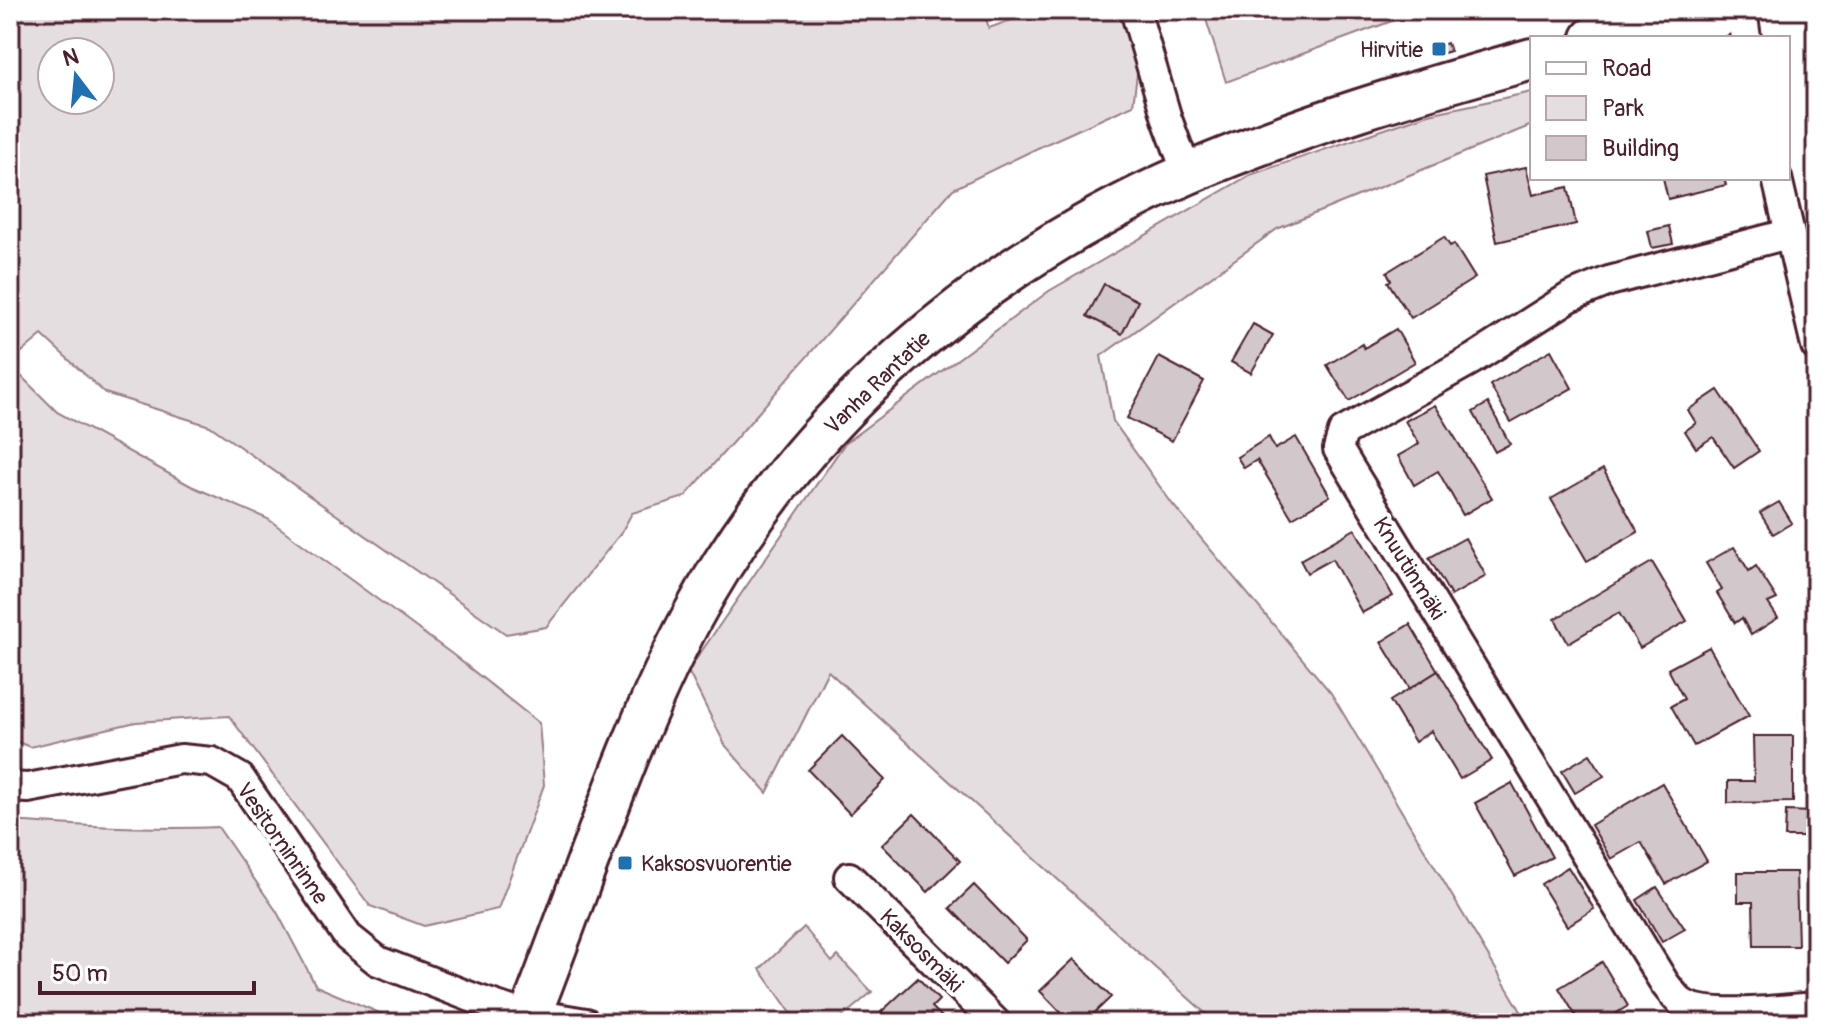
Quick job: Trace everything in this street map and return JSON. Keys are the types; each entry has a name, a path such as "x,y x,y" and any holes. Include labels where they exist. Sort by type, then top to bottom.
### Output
{"main road":[{"path":"1596,36 1640,15 1660,10"},
{"path":"1644,36 1718,17 1731,10"},
{"name":"Vanha Rantatie","path":"528,1020 642,721 692,617 736,542 776,485 831,424 891,365 947,317 1025,261 1117,208 1187,173 1342,116 1530,60"}],"street":[{"path":"1135,10 1167,119 1187,173"},
{"path":"1742,10 1746,36"},
{"path":"1777,180 1816,346"},
{"name":"Knuutinmäki","path":"1788,234 1609,281 1570,297 1473,359 1343,432 1338,449 1665,984 1681,1003 1694,1009 1726,1011 1816,1007"},
{"name":"Vesitorninrinne","path":"10,787 28,788 181,759 212,762 240,778 348,937 378,961 528,1020"},
{"name":"Kaksosmäki","path":"849,877 996,1023"},
{"path":"528,1020 556,1018 586,1023"}],"green space":[{"path":"10,10 983,10 989,28 1039,10 1121,10 1139,59 1133,105 953,189 685,497 632,513 621,533 546,627 506,634 210,426 105,393 42,335 10,362"},
{"path":"1203,10 1422,10 1226,82"},
{"path":"1530,92 1530,126 1277,229 1101,356 1113,421 1173,505 1331,693 1528,1023 1216,1023 828,671 767,793 725,745 688,671 845,443 1049,291 1250,175 1429,114"},
{"path":"10,365 57,412 191,486 268,519 452,654 539,723 544,785 498,909 424,926 370,906 229,716 136,722 30,747 10,739"},
{"path":"10,821 114,827 218,827 277,912 316,986 403,1023 10,1023"},
{"path":"804,927 832,962 838,956 872,992 835,1023 798,1023 760,969"}],"building":[{"path":"1447,43 1450,51 1434,56 1432,49"},
{"path":"1526,167 1533,195 1568,187 1576,224 1497,242 1483,176"},
{"path":"1663,180 1725,180 1726,185 1668,199"},
{"path":"1669,226 1673,244 1652,248 1648,231"},
{"path":"1444,237 1450,246 1454,244 1475,278 1411,318 1388,282 1391,280 1387,272"},
{"path":"1104,284 1138,301 1122,334 1087,316"},
{"path":"1253,324 1273,335 1251,373 1231,362"},
{"path":"1396,329 1415,362 1349,401 1327,365 1362,344 1364,348"},
{"path":"1551,350 1572,388 1511,422 1490,385"},
{"path":"1159,357 1204,381 1172,441 1127,418"},
{"path":"1718,390 1759,451 1734,468 1713,437 1696,448 1685,431 1696,423 1688,410"},
{"path":"1488,403 1510,444 1495,452 1473,412"},
{"path":"1435,405 1492,498 1463,515 1438,471 1414,485 1398,456 1419,444 1405,421"},
{"path":"1269,437 1275,449 1296,437 1330,496 1292,518 1257,460 1244,468 1237,457"},
{"path":"1603,469 1638,532 1587,561 1551,499"},
{"path":"1779,502 1792,523 1773,534 1760,513"},
{"path":"1355,529 1393,596 1362,613 1332,559 1307,573 1300,560"},
{"path":"1465,538 1486,576 1451,596 1429,558"},
{"path":"1734,547 1749,571 1756,566 1777,599 1768,603 1778,618 1751,635 1742,618 1735,623 1717,593 1722,590 1706,563"},
{"path":"1652,562 1687,621 1640,648 1619,613 1568,643 1555,619"},
{"path":"1410,624 1438,671 1410,689 1381,642"},
{"path":"1709,647 1749,716 1694,746 1671,706 1684,699 1668,669"},
{"path":"1438,671 1492,760 1460,779 1431,731 1415,742 1390,701"},
{"path":"842,736 885,780 850,814 808,770"},
{"path":"1753,736 1793,736 1793,802 1728,803 1728,781 1754,781"},
{"path":"1590,754 1604,776 1575,793 1562,771"},
{"path":"1512,783 1552,857 1515,876 1475,803"},
{"path":"1662,783 1707,861 1666,884 1641,842 1611,859 1591,825"},
{"path":"1786,811 1813,812 1814,837 1785,837"},
{"path":"914,814 960,861 928,892 882,845"},
{"path":"1568,867 1594,909 1567,926 1541,884"},
{"path":"1738,872 1796,872 1798,946 1754,946 1753,902 1738,902"},
{"path":"974,885 1027,940 1004,963 950,908"},
{"path":"1657,887 1685,929 1662,942 1637,900"},
{"path":"1074,959 1111,997 1084,1023 1071,1023 1040,991"},
{"path":"1602,962 1628,1006 1600,1023 1580,1023 1559,988"},
{"path":"918,978 939,1000 932,1007 948,1023 892,1023 881,1012"}],"place":[{"name":"Hirvitie","path":"1439,49"},
{"name":"Kaksosvuorentie","path":"625,863"}]}
